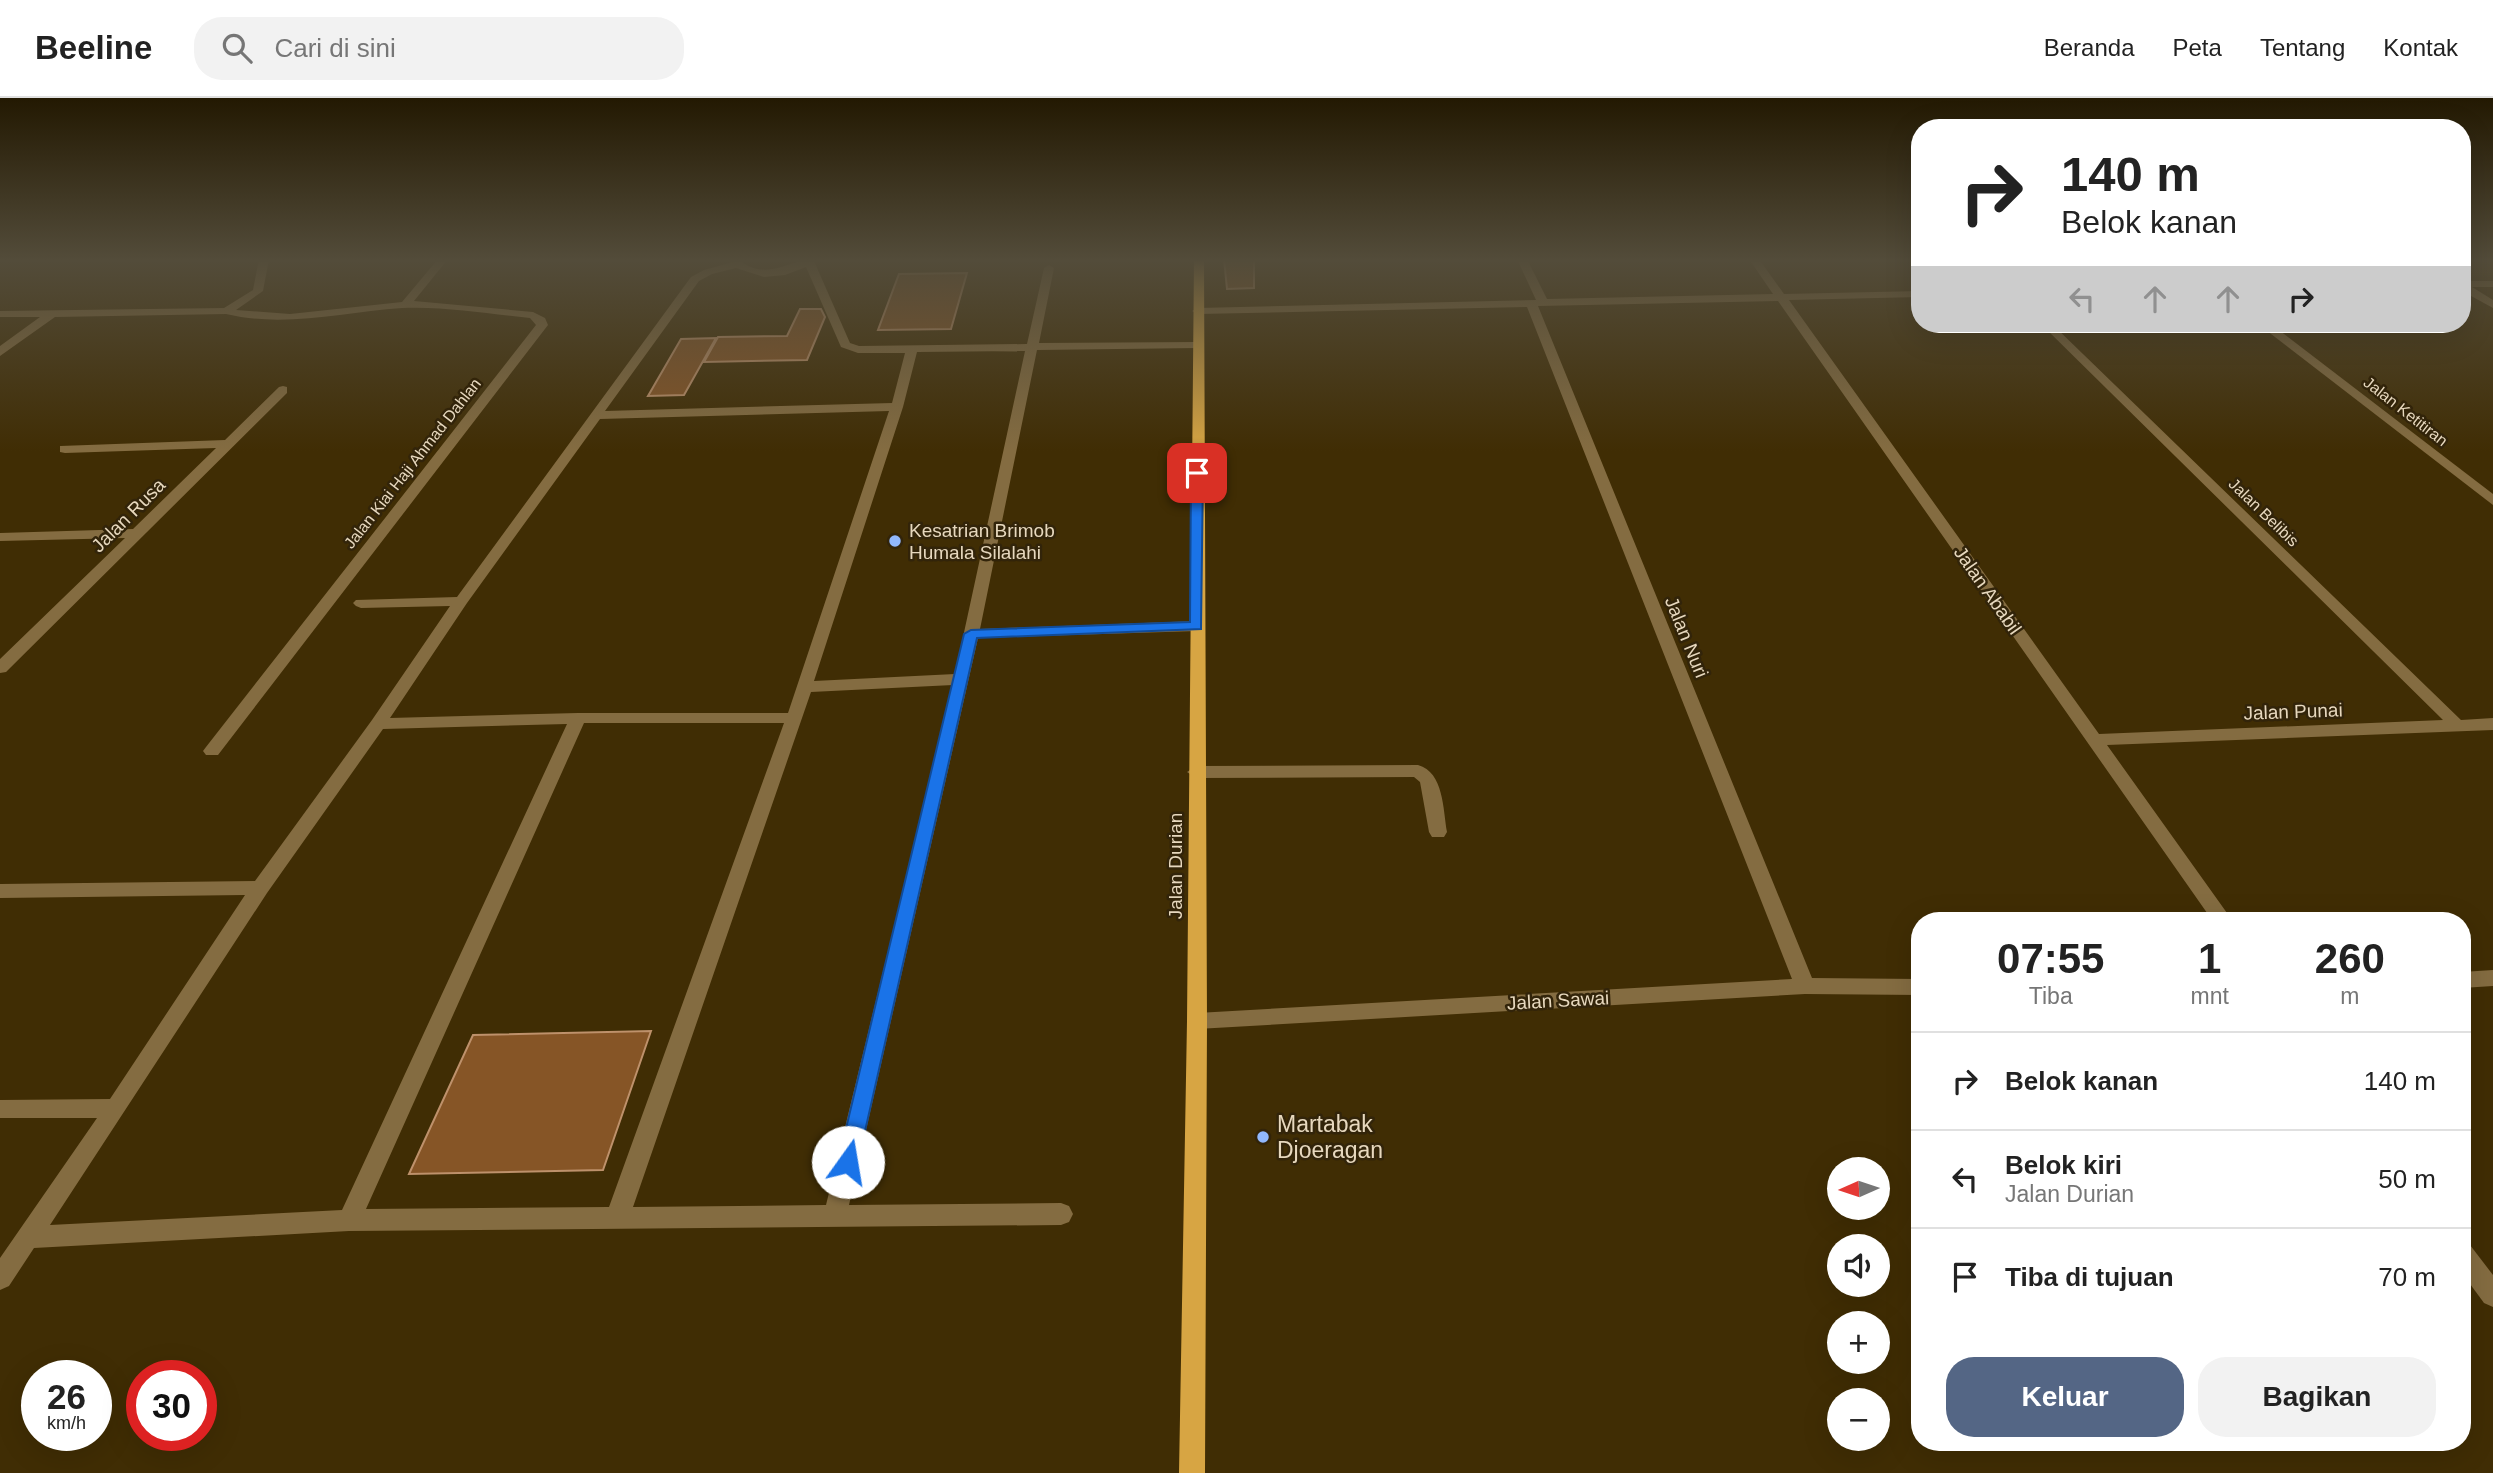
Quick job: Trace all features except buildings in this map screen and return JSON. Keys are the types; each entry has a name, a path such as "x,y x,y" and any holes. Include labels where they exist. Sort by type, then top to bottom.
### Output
{"main road":[{"name":"Jalan Durian","path":"1192,1473 1197,1021 1198,323"}],"street":[{"path":"0,352 39,323"},
{"name":"Jalan Kiai Haji Ahmad Dahlan","path":"212,751 542,323"},
{"path":"0,1278 116,1108 260,888 379,724 461,601 663,323"},
{"path":"837,323 848,349 1198,345"},
{"path":"835,1216 962,679 1037,323"},
{"name":"Jalan Nuri","path":"1545,323 1805,985"},
{"name":"Jalan Ababil","path":"1799,323 2216,912"},
{"name":"Jalan Belibis","path":"2055,333 2457,725"},
{"name":"Jalan Ketitiran","path":"2276,333 2493,501"},
{"path":"617,1218 794,718 897,407 912,349"},
{"name":"Jalan Rusa","path":"0,668 283,390"},
{"path":"598,415 897,407"},
{"path":"65,449 228,444"},
{"path":"0,537 138,533"},
{"path":"361,603 461,601"},
{"path":"971,634 1196,626"},
{"path":"804,687 962,679"},
{"path":"379,724 578,718 794,718"},
{"path":"349,1220 578,718"},
{"name":"Jalan Punai","path":"2094,740 2493,724"},
{"path":"1196,772 1418,771 1428,779 1438,832"},
{"path":"0,891 260,888"},
{"path":"2471,979 2493,978"},
{"name":"Jalan Sawai","path":"1197,1021 1805,985 1911,987"},
{"path":"0,1109 116,1108"},
{"path":"30,1237 349,1220 1061,1214"},
{"path":"2471,1265 2493,1296"}],"place":[{"name":"Kesatrian Brimob Humala Silalahi","path":"895,541"},
{"name":"Martabak Djoeragan","path":"1263,1137"}],"route":[{"path":"848,1162 971,634 1196,626 1197,473"}]}
